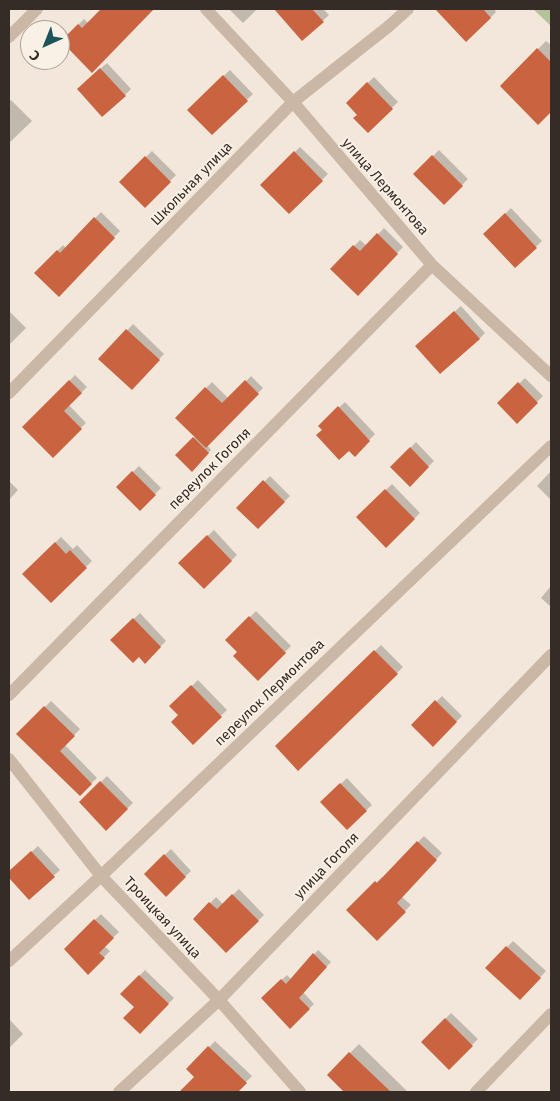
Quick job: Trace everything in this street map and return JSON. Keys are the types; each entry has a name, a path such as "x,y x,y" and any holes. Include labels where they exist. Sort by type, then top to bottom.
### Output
{"street":[{"path":"9,37 37,9"},
{"name":"улица Лермонтова","path":"206,9 293,102 432,265 551,376"},
{"name":"Школьная улица","path":"9,393 293,102 408,9"},
{"name":"переулок Гоголя","path":"9,694 432,265"},
{"name":"переулок Лермонтова","path":"9,961 101,876 551,446"},
{"name":"улица Гоголя","path":"119,1092 219,1000 551,655"},
{"name":"Троицкая улица","path":"9,759 101,876 219,1000 300,1092"},
{"path":"476,1092 551,1014"}],"green space":[{"path":"533,9 551,9 551,26"}],"building":[{"path":"101,9 154,9 92,73 70,50 70,32 78,24 82,28"},
{"path":"274,9 312,9 324,22 302,41"},
{"path":"435,9 483,9 491,18 466,42"},
{"path":"537,48 551,62 551,112 538,125 500,86"},
{"path":"100,68 126,96 102,117 77,89"},
{"path":"223,75 248,101 212,135 187,110"},
{"path":"367,82 393,109 368,133 353,118 357,115 346,103"},
{"path":"294,151 323,181 289,214 260,185"},
{"path":"432,155 463,186 444,205 413,174"},
{"path":"145,156 171,182 145,208 119,182"},
{"path":"505,213 537,248 515,268 483,234"},
{"path":"94,217 115,238 59,297 34,273 57,250 60,253"},
{"path":"377,233 398,254 358,296 330,269 353,245 360,251"},
{"path":"454,311 480,339 440,374 415,346"},
{"path":"126,329 160,360 132,390 98,359"},
{"path":"69,380 82,393 64,411 82,429 53,458 22,427"},
{"path":"245,380 259,394 206,448 175,418 205,387 222,403"},
{"path":"518,382 538,403 517,424 497,403"},
{"path":"338,406 370,441 355,457 349,451 339,460 316,435 322,430 318,426"},
{"path":"193,437 209,453 192,472 175,455"},
{"path":"410,447 429,467 410,487 390,467"},
{"path":"132,471 156,495 140,511 116,487"},
{"path":"263,480 285,502 258,529 236,508"},
{"path":"385,489 415,519 386,548 356,517"},
{"path":"207,535 232,561 204,589 178,563"},
{"path":"55,542 66,554 70,550 87,568 51,603 22,574"},
{"path":"249,616 286,653 258,681 233,656 237,652 225,640"},
{"path":"133,618 161,647 145,664 139,657 133,663 110,640"},
{"path":"374,650 398,674 298,771 275,746"},
{"path":"191,685 222,717 193,745 171,722 178,715 169,706"},
{"path":"435,700 457,722 433,747 411,725"},
{"path":"44,706 75,736 60,751 92,784 80,796 16,734"},
{"path":"100,781 128,809 106,831 79,802"},
{"path":"340,783 367,811 347,830 320,802"},
{"path":"417,841 437,860 397,903 406,912 377,941 346,910 375,881 377,883"},
{"path":"31,851 55,877 29,900 9,878 9,871"},
{"path":"164,854 186,877 166,897 144,874"},
{"path":"232,894 259,921 226,953 193,919 209,902 217,909"},
{"path":"94,919 114,938 99,953 105,958 88,975 64,949"},
{"path":"506,946 541,978 520,1000 485,968"},
{"path":"313,953 327,967 299,998 310,1009 290,1029 261,998 281,979 286,984"},
{"path":"139,975 169,1004 140,1034 123,1018 134,1007 120,994"},
{"path":"445,1018 473,1046 449,1070 421,1042"},
{"path":"208,1046 247,1083 238,1092 179,1092 194,1077 186,1069"},
{"path":"349,1052 391,1092 344,1092 327,1075"}]}
